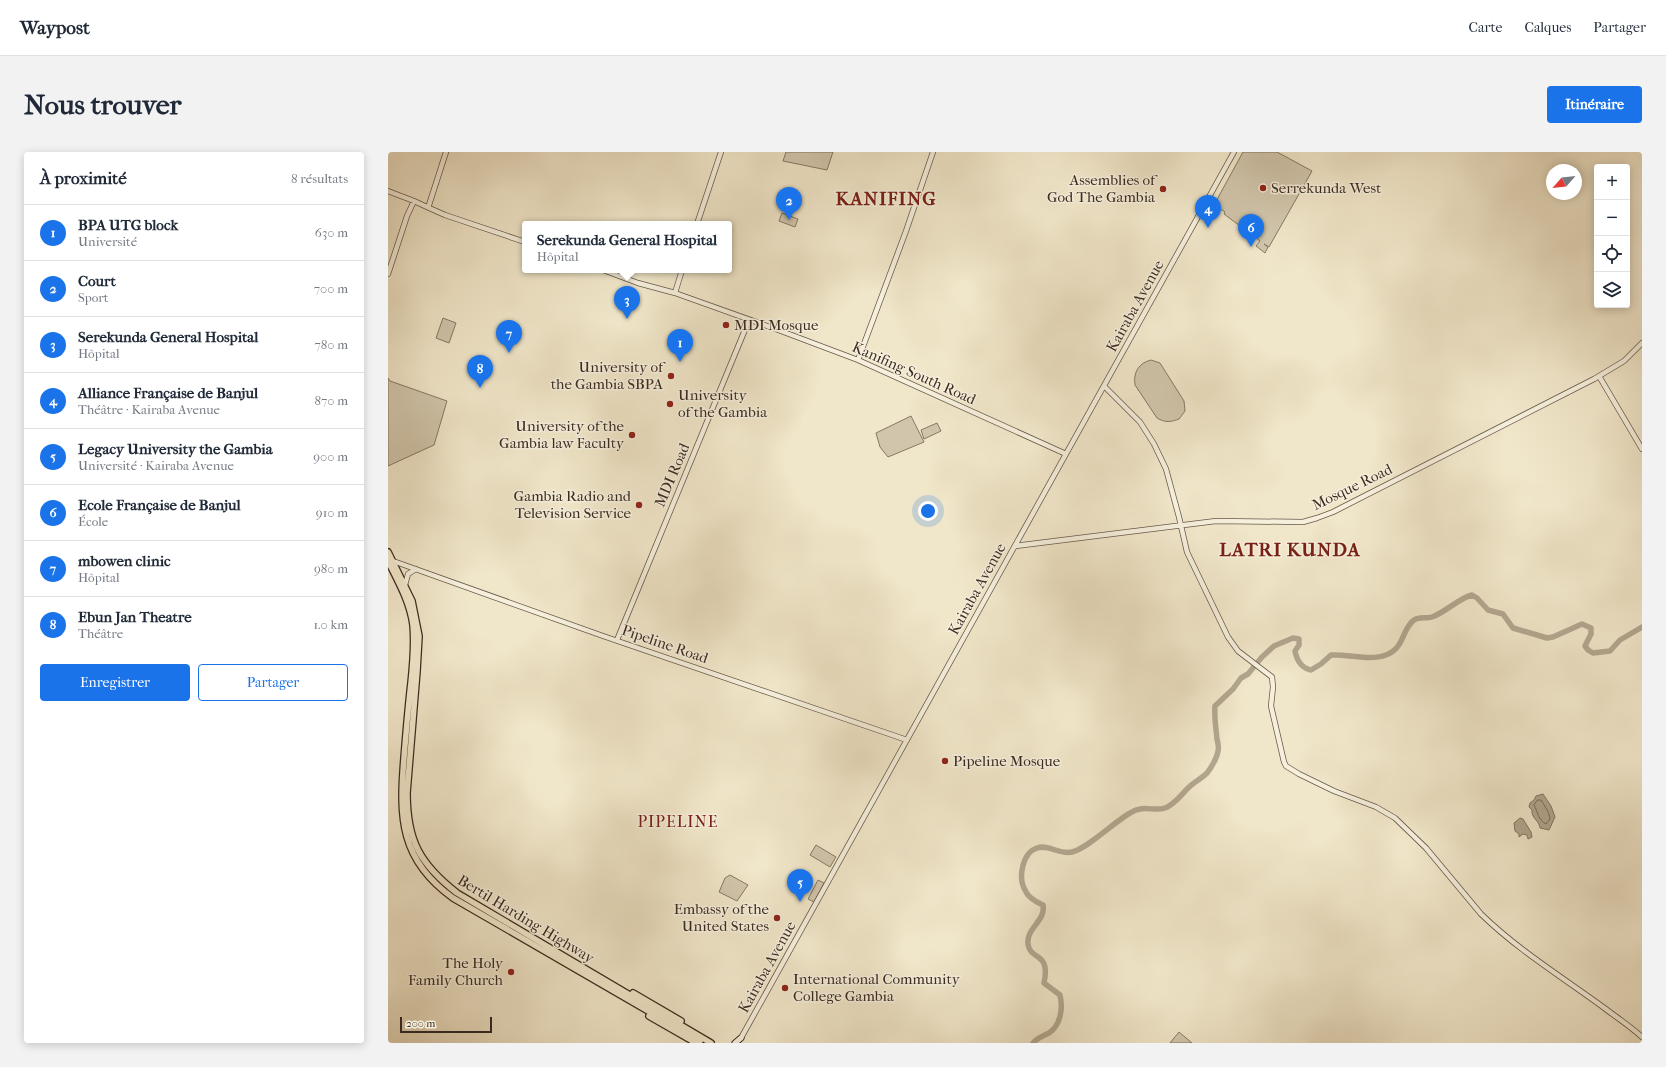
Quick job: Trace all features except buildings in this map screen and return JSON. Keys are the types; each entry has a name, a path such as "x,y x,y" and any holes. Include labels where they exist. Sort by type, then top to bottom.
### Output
{"main road":[{"name":"Bertil Harding Highway","path":"388,552 390,561 408,602 413,626 414,654 401,793 405,829 408,841 415,856 431,880 453,898 613,987"},
{"name":"Bertil Harding Highway","path":"390,561 405,585 415,611 419,636 418,671 407,793 408,822 417,849 437,877 457,894 704,1043"},
{"path":"613,987 618,995 640,1010 696,1043"},
{"path":"613,987 622,987 717,1043"},
{"name":"Bertil Harding Highway","path":"621,992 711,1043"},
{"path":"735,1043 740,1040"}],"street":[{"path":"427,207 446,152"},
{"path":"698,221 722,152"},
{"path":"858,360 906,231 932,152"},
{"name":"Kairaba Avenue","path":"740,1040 1234,152"},
{"path":"388,191 445,215 522,241"},
{"path":"388,274 414,201"},
{"name":"Kanifing South Road","path":"611,273 638,283 675,293 858,360 1066,454"},
{"path":"675,293 681,273"},
{"name":"MDI Road","path":"617,640 750,320"},
{"name":"Mosque Road","path":"1015,546 1181,525 1226,521 1297,522 1317,518 1337,510 1600,376 1624,361 1642,343"},
{"path":"1600,376 1642,448"},
{"path":"1104,386 1140,422 1154,444 1166,469 1187,552 1221,624 1234,646 1255,664 1269,673 1273,681 1270,706 1286,766 1334,791 1376,807 1395,818 1426,848 1490,923 1530,955 1574,985 1642,1037"},
{"name":"Pipeline Road","path":"390,561 907,740"},
{"path":"405,585 408,574 416,569"}],"shaded area":[{"path":"786,152 833,152 827,170 783,161"},
{"name":"Serrekunda West","path":"1243,152 1277,152 1312,171 1269,247 1264,244 1268,247 1265,253 1256,246 1260,241 1224,214 1225,212 1214,205"},
{"path":"782,213 798,219 795,227 779,221"},
{"path":"443,318 456,323 449,343 436,338"},
{"path":"1151,360 1160,363 1184,401 1185,411 1179,419 1168,422 1157,418 1135,385 1136,372 1143,363"},
{"path":"388,378 390,381 447,401 434,445 388,466"},
{"path":"911,416 924,442 888,457 880,447 876,433"},
{"path":"937,423 941,431 924,439 921,430"},
{"path":"816,845 836,857 830,867 810,855"},
{"path":"730,875 748,885 737,901 719,892 725,878"},
{"path":"818,880 824,883 814,902 808,899"},
{"path":"1179,1032 1192,1043 1170,1043"}],"water":[{"path":"1543,794 1551,806 1555,817 1549,830 1540,828 1532,813 1532,810 1529,807 1530,803 1536,796"},
{"path":"1520,818 1523,819 1531,832 1532,837 1528,839 1527,835 1523,834 1519,837 1519,834 1515,831 1514,823"}],"waterway":[{"path":"1033,1043 1049,1033 1056,1026 1059,1021 1061,1005 1060,995 1044,983 1045,966 1043,961 1032,953 1028,944 1030,933 1042,916 1043,911 1043,905 1030,897 1026,893 1023,885 1023,866 1028,855 1032,851 1041,847 1067,853 1078,850 1135,810 1161,809 1168,807 1175,802 1190,786 1207,773 1216,757 1218,747 1215,706 1274,646 1293,638 1299,639 1299,645 1295,651 1297,658 1302,666 1311,670 1331,655 1380,657 1397,648 1410,624 1414,620 1418,618 1432,617 1462,599 1472,595 1477,598 1488,610 1503,614 1513,628 1547,638 1553,637 1582,624 1591,628 1591,634 1585,646 1593,653 1610,651 1620,640 1642,627"}],"place":[{"name":"Serrekunda West","path":"1263,188"},
{"name":"Assemblies of God The Gambia","path":"1163,189"},
{"name":"Court","path":"789,220"},
{"name":"Alliance Française de Banjul","path":"1208,228"},
{"name":"Ecole Française de Banjul","path":"1251,247"},
{"name":"Serekunda General Hospital","path":"627,319"},
{"name":"MDI Mosque","path":"726,325"},
{"name":"mbowen clinic","path":"509,353"},
{"name":"BPA UTG block","path":"680,362"},
{"name":"University of the Gambia SBPA","path":"671,376"},
{"name":"Ebun Jan Theatre","path":"480,388"},
{"name":"University of the Gambia","path":"670,404"},
{"name":"University of the Gambia law Faculty","path":"632,435"},
{"name":"Gambia Radio and Television Service","path":"639,505"},
{"name":"Pipeline Mosque","path":"945,761"},
{"name":"Legacy University the Gambia","path":"800,902"},
{"name":"Embassy of the United States","path":"777,918"},
{"name":"The Holy Family Church","path":"511,972"},
{"name":"International Community College Gambia","path":"785,988"}],"district":[{"name":"KANIFING","path":"886,199"},
{"name":"LATRI KUNDA","path":"1290,550"},
{"name":"PIPELINE","path":"678,821"}]}
